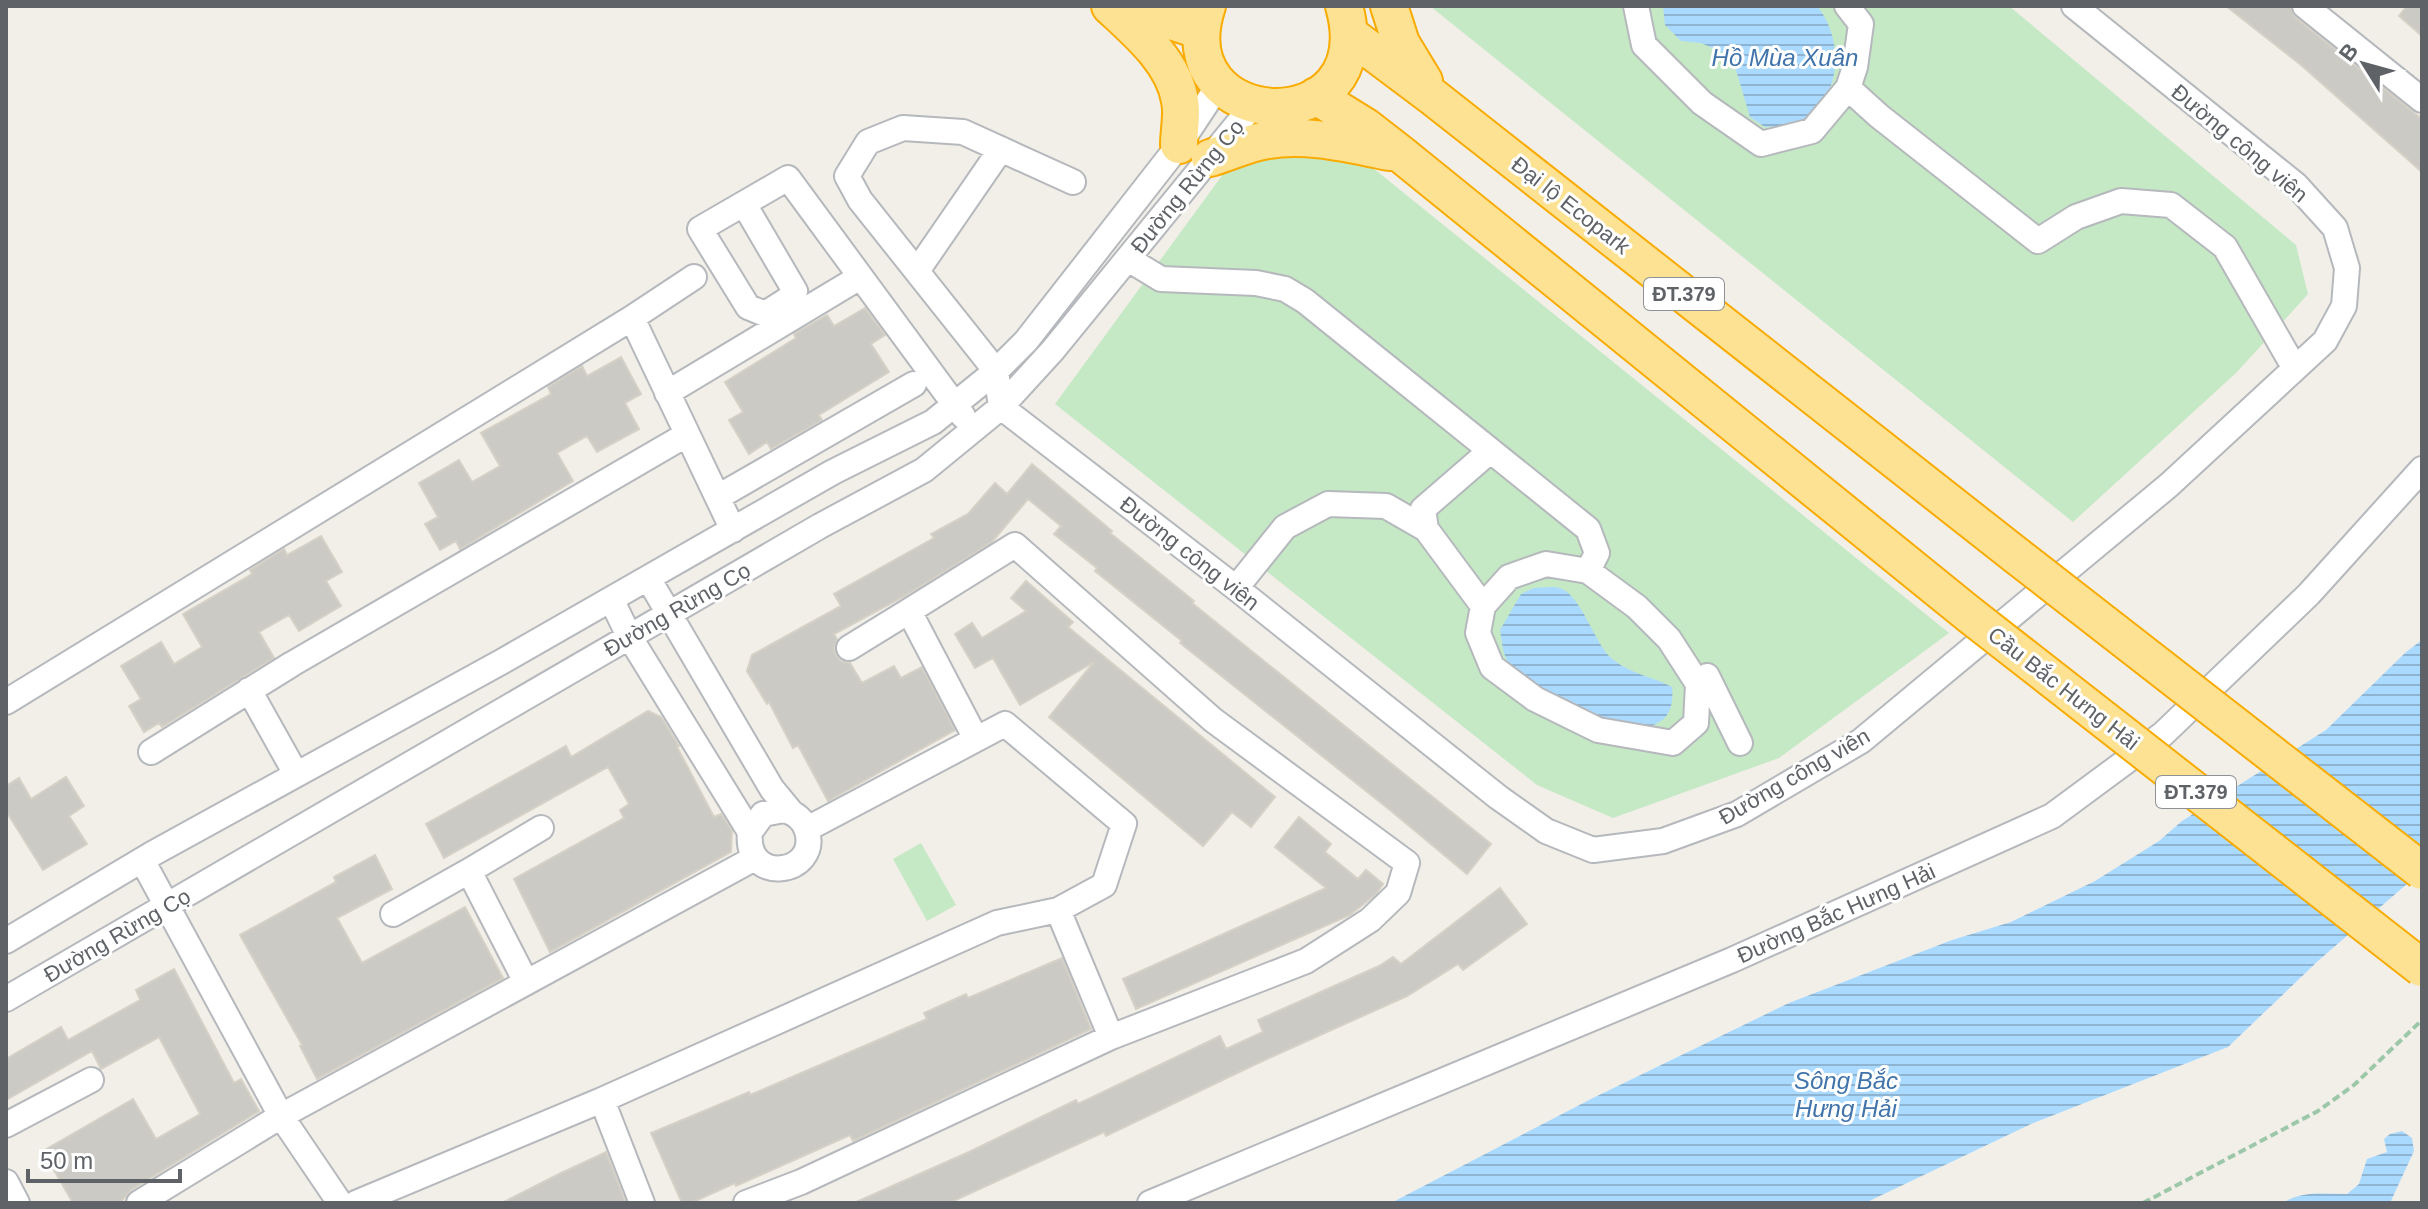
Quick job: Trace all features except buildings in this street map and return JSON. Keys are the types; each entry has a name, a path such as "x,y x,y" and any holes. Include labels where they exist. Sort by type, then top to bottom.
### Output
{"highway":[{"path":"1110,6 1136,30 1167,67 1195,151 1293,139 1334,140 1402,155"},
{"path":"1126,6 1204,18 1204,54 1211,72 1228,92 1253,105 1271,109 1296,106 1316,96 1338,76 1348,53 1347,20"},
{"path":"1389,6 1401,43 1433,97"},
{"name":"Đại lộ Ecopark","path":"1347,20 1433,97 2422,871"},
{"name":"ĐT.379","path":"1316,96 1366,127 1402,155"},
{"name":"Cầu Bắc Hưng Hải","path":"1402,155 1970,615 2422,968"}],"street":[{"path":"1636,6 1644,45 1702,103 1761,144 1812,131 1848,88 1855,67 1861,24 1847,6"},
{"name":"Đường công viên","path":"1001,407 1236,588 1498,797 1546,831 1593,850 1663,841 1737,814 1861,741 2169,485 2325,341 2344,306 2347,268 2335,228 2296,185 2074,6"},
{"path":"2305,6 2422,100"},
{"name":"Đường Rừng Cọ","path":"6,999 629,636 924,470 1001,407 1128,259 1195,151 1220,83"},
{"path":"1848,88 2038,241 2076,217 2121,201 2171,205 2225,247 2294,367"},
{"name":"Đường Rừng Cọ","path":"6,941 142,860 833,472 933,422 996,371 1026,341 1195,151 1253,105"},
{"path":"1001,407 996,371 860,200 847,176 868,142 903,128 963,132 1073,182"},
{"path":"917,271 1001,149"},
{"path":"744,204 788,178 974,429"},
{"path":"1128,259 1161,279 1240,281 1285,289 1305,301 1588,529 1597,553 1588,571"},
{"path":"6,702 694,277"},
{"path":"667,393 860,277"},
{"path":"632,318 733,530"},
{"path":"718,497 914,384"},
{"path":"151,752 249,690 686,435"},
{"path":"1426,529 1423,509 1490,451"},
{"name":"Đường Bắc Hưng Hải","path":"1150,1203 1732,960 2052,816 2163,734 2309,594 2422,469"},
{"path":"1236,588 1285,527 1328,504 1386,506 1426,529 1483,606"},
{"path":"746,1203 801,1182 1111,1037 1306,961 1370,920 1398,893 1407,863 1213,720 1015,545 849,648"},
{"path":"1546,564 1588,571 1637,607 1669,639 1698,684 1696,723 1673,743 1598,730 1535,699 1492,667 1478,633 1483,606 1509,577 1546,564"},
{"path":"611,599 629,636 750,832 751,850 755,858 769,868 793,866 808,846 799,821 772,789 648,578"},
{"path":"909,611 976,739"},
{"path":"1698,684 1707,676 1740,743"},
{"path":"249,690 296,774"},
{"path":"356,1203 602,1100 997,923 1058,910 1104,885 1124,824 1005,724 799,821"},
{"path":"750,832 763,814 777,810 799,821"},
{"path":"393,914 541,828"},
{"path":"139,1203 281,1116 755,858"},
{"path":"142,860 281,1116 340,1203"},
{"path":"469,871 526,982"},
{"path":"1058,910 1111,1037"},
{"path":"6,1125 91,1080"},
{"path":"602,1100 642,1203"},
{"path":"6,1182 17,1203"}],"path":[{"path":"2143,1203 2318,1111 2354,1085 2422,1020"}],"green space":[{"path":"1430,6 2009,6 2296,245 2308,294 2237,372 2073,522"},
{"path":"1277,149 1363,160 1949,633 1779,758 1613,818 1537,785 1055,404 1229,166"},
{"path":"921,843 956,905 927,921 893,859"}],"water":[{"name":"Hồ Mùa Xuân","path":"1663,6 1818,7 1833,39 1834,74 1829,91 1807,117 1790,125 1765,127 1750,117 1736,70 1728,55 1701,43 1681,41 1665,25"},
{"path":"1556,587 1567,592 1610,657 1632,671 1672,687 1668,713 1653,725 1630,726 1602,720 1572,707 1521,675 1505,657 1500,630 1521,594 1534,588"},
{"name":"Sông Bắc Hưng Hải","path":"2422,640 2422,871 2319,960 2228,1047 2031,1124 1865,1203 1391,1203 1593,1098 1789,1003 1952,940 2011,922 2095,881 2159,841 2182,821 2326,730"},
{"path":"2402,1131 2412,1138 2414,1151 2390,1203 2283,1203 2306,1194 2347,1194 2359,1184 2367,1159 2387,1152 2384,1139"}]}
